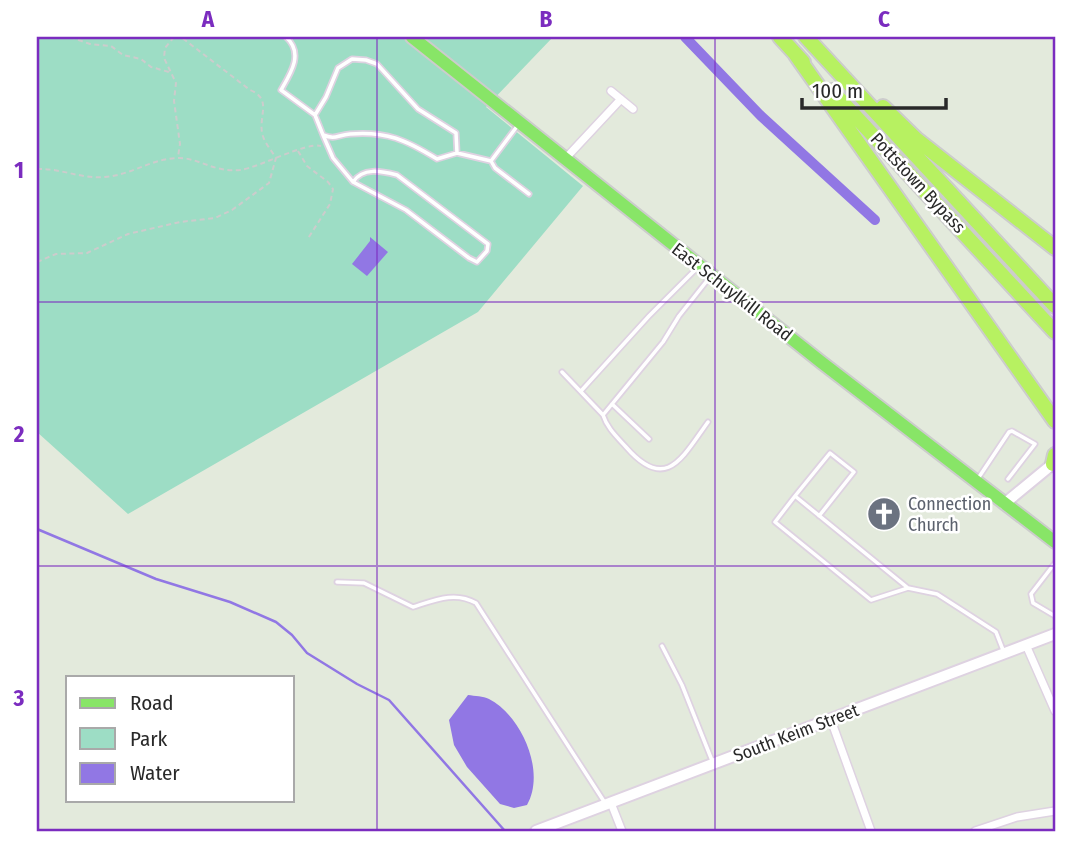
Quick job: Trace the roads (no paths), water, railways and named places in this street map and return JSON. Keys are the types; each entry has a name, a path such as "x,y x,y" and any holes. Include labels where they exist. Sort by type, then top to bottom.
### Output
{"highway":[{"name":"Pottstown Bypass","path":"780,37 1055,332"},
{"name":"Pottstown Bypass","path":"806,37 1055,306"},
{"path":"812,37 916,139 1055,248"},
{"path":"796,55 1055,421"}],"main road":[{"name":"East Schuylkill Road","path":"412,37 699,266 1055,542"}],"street":[{"path":"611,91 633,109"},
{"path":"565,159 621,99"},
{"path":"1004,504 1054,460"},
{"name":"South Keim Street","path":"536,831 1055,635"},
{"path":"1026,645 1055,711"},
{"path":"831,720 871,831"},
{"path":"608,804 622,831"},
{"path":"975,831 1017,817 1055,811"}],"lane":[{"path":"286,37 292,43 296,60 281,90 315,115 332,158 352,182 406,210 469,258 477,262 487,251 488,244 405,179 381,171 366,172 352,182"},
{"path":"315,115 338,68 352,59 366,60 377,64 418,109 456,133 457,153"},
{"path":"491,161 520,123"},
{"path":"323,135 333,139 347,134 377,135 406,140 437,159 457,153 491,161 495,168 529,194"},
{"path":"581,391 699,266"},
{"path":"603,415 663,342 679,316 712,276"},
{"path":"562,372 603,415 609,427 634,457 657,469 664,469 677,462 708,422"},
{"path":"612,404 649,439"},
{"path":"976,482 1012,431 1035,444 1008,480"},
{"path":"819,516 854,472 830,453 775,522 871,600 908,587"},
{"path":"795,496 908,587 937,594 996,632 1004,654"},
{"path":"1055,563 1031,594 1033,603 1055,617"},
{"path":"337,582 364,583 414,607 446,597 464,596 476,603 608,804"},
{"path":"662,646 682,685 713,765"}],"water":[{"path":"370,237 388,252 367,276 352,264 370,241"},
{"path":"468,695 487,698 501,707 521,731 528,746 534,777 527,805 514,808 500,804 467,767 454,745 449,720"}],"waterway":[{"path":"685,37 761,116 875,220"},
{"path":"37,529 156,579 230,602 276,622 292,635 307,653 389,700 505,831"}],"place":[{"name":"Connection Church","path":"884,514"}]}
